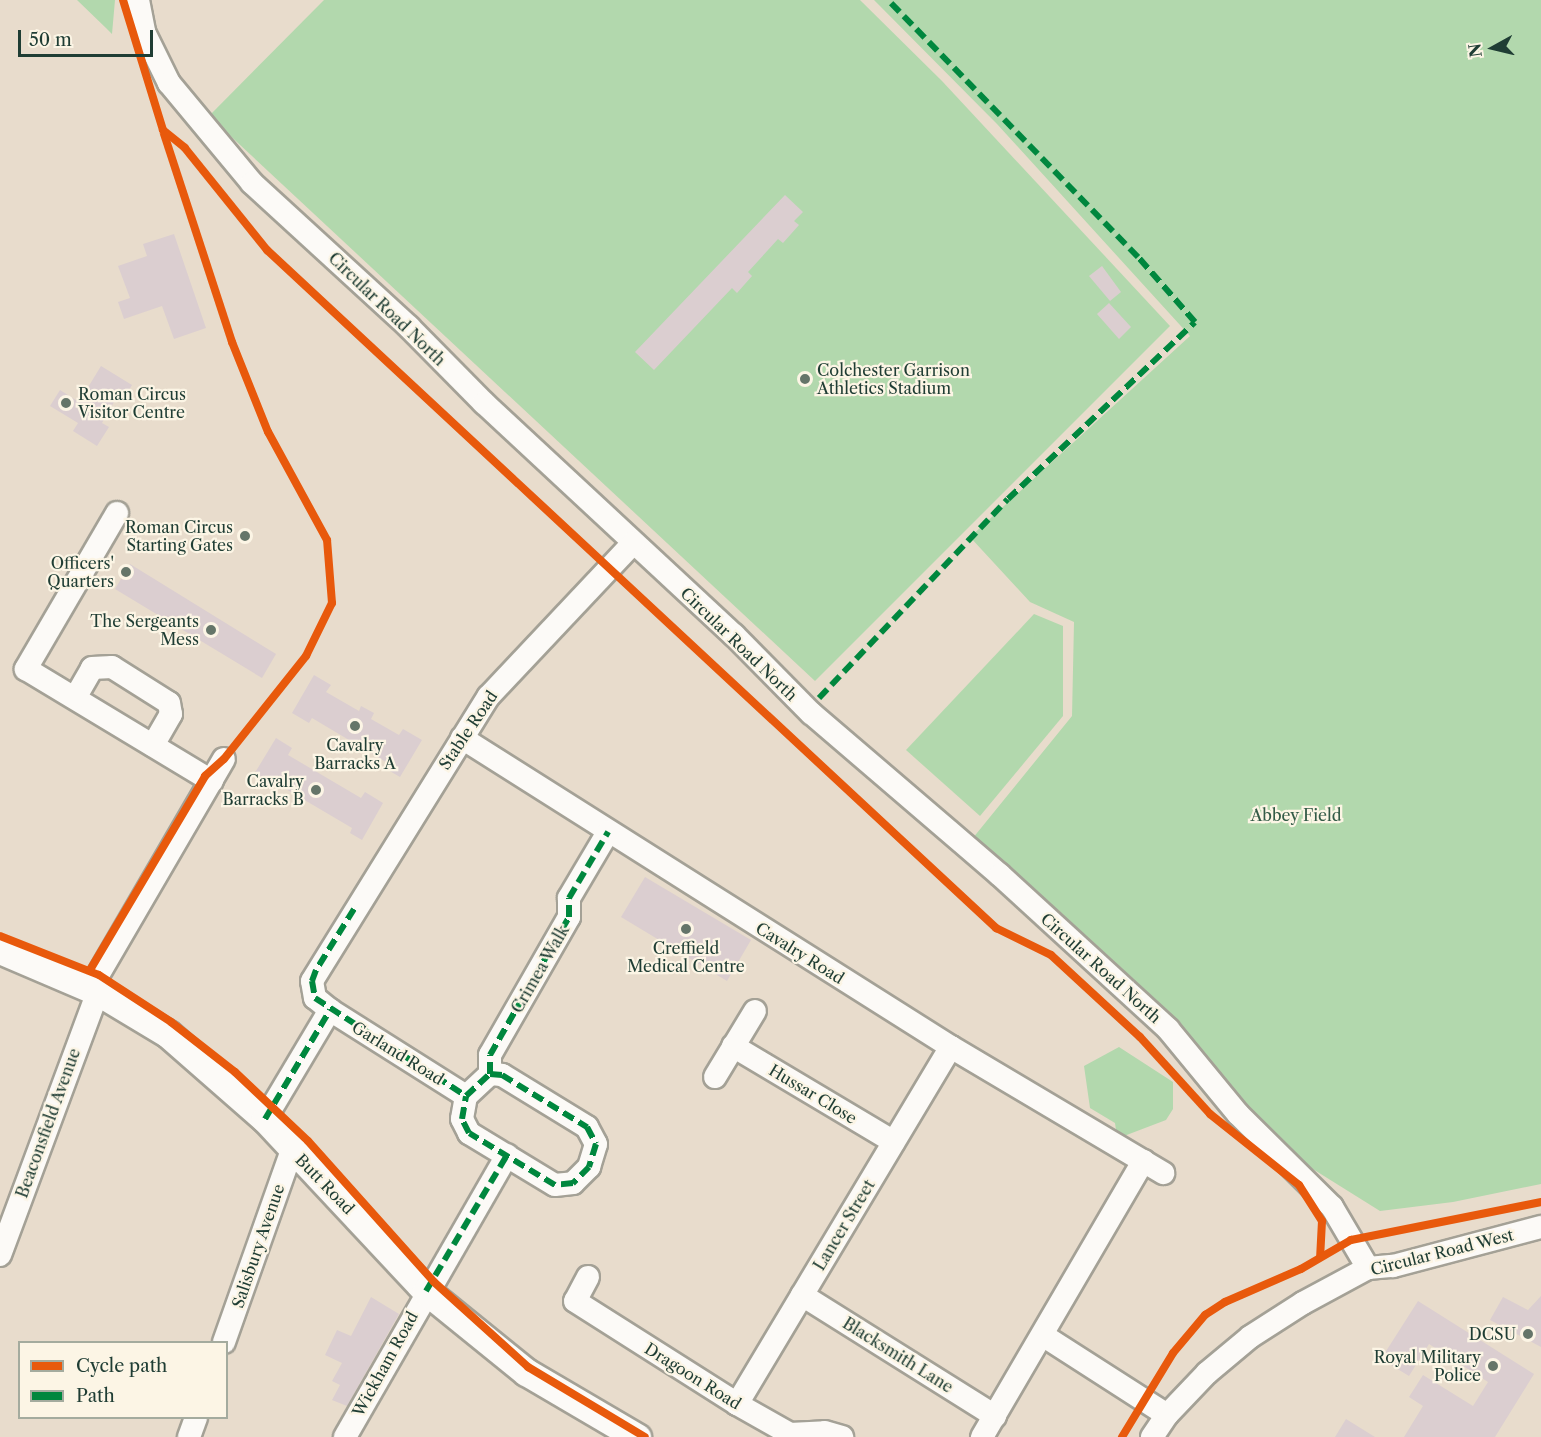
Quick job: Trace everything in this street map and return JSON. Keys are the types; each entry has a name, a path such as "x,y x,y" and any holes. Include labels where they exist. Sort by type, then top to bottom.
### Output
{"main road":[{"name":"Butt Road","path":"0,950 94,991 168,1034 265,1119 426,1291 526,1372 637,1437"}],"street":[{"name":"Circular Road North","path":"138,0 144,32 169,83 252,183 409,327 484,404 811,713 1000,875 1168,1029 1238,1114 1332,1207 1368,1268"},
{"path":"117,513 26,669 212,781"},
{"name":"Stable Road","path":"354,909 489,696 633,543"},
{"path":"75,698 92,668 102,664 148,688 166,699 171,709 153,745"},
{"name":"Cavalry Road","path":"462,738 951,1047 1163,1173"},
{"name":"Beaconsfield Avenue","path":"0,1255 94,991 224,759"},
{"name":"Crimea Walk","path":"490,1074 490,1055 569,917 569,898 608,832"},
{"name":"Garland Road","path":"354,909 312,981 315,998 330,1010 466,1096"},
{"path":"265,1119 330,1010"},
{"path":"715,1077 755,1011"},
{"name":"Hussar Close","path":"733,1046 894,1142"},
{"name":"Lancer Street","path":"737,1404 951,1047"},
{"path":"490,1074 502,1075 587,1127 596,1144 589,1167 573,1184 555,1185 469,1133 462,1119 466,1096 490,1074"},
{"name":"Salisbury Avenue","path":"224,1341 292,1150"},
{"path":"426,1291 507,1155"},
{"path":"982,1437 1044,1336 1143,1161"},
{"name":"Circular Road West","path":"1152,1437 1167,1415 1207,1373 1250,1337 1368,1268 1393,1266 1541,1227"},
{"name":"Dragoon Road","path":"588,1277 575,1301 737,1404 790,1434 825,1432 842,1437"},
{"name":"Wickham Road","path":"345,1437 426,1291"},
{"name":"Blacksmith Lane","path":"802,1295 995,1416"},
{"path":"1044,1336 1167,1415"},
{"path":"189,1437 196,1419"}],"green space":[{"path":"77,0 115,0 112,34 106,28"},
{"name":"Colchester Garrison Athletics Stadium","path":"324,0 860,0 942,81 1170,326 815,681 209,116"},
{"name":"Abbey Field","path":"874,0 1541,0 1541,1184 1453,1202 1380,1211 1260,1136 1207,1079 964,849 1072,716 1074,622 1030,602 970,537 1190,336 997,124"},
{"path":"1034,614 1063,626 1063,716 980,816 906,750"},
{"path":"1119,1047 1173,1082 1173,1109 1166,1120 1124,1136 1116,1130 1115,1123 1090,1108 1084,1066"}],"building":[{"path":"785,195 803,212 794,221 799,225 783,243 778,239 748,272 752,276 737,293 732,288 654,370 635,352"},
{"path":"174,234 206,328 174,339 162,306 124,319 118,302 130,298 118,266 147,256 143,244"},
{"path":"1102,266 1121,292 1110,301 1089,276"},
{"path":"1109,303 1131,327 1119,339 1097,314"},
{"name":"Roman Circus Visitor Centre","path":"101,366 132,385 124,399 118,395 102,423 109,427 97,446 73,431 78,423 50,406 60,390 79,402"},
{"name":"The Sergeants Mess","path":"130,564 276,654 262,678 115,589"},
{"name":"Cavalry Barracks A","path":"314,675 331,685 326,692 359,711 361,706 374,713 371,719 399,735 403,729 422,740 400,777 388,770 391,765 312,718 309,723 292,713"},
{"name":"Cavalry Barracks B","path":"276,738 292,748 288,755 361,798 365,792 383,803 362,840 350,833 352,828 274,782 271,787 253,776"},
{"name":"Creffield Medical Centre","path":"645,877 751,940 727,981 621,917"},
{"name":"DCSU","path":"1541,1296 1541,1347 1490,1320 1503,1297 1528,1310"},
{"path":"371,1297 399,1314 347,1406 332,1400 340,1385 332,1381 342,1363 325,1355 337,1330 351,1336"},
{"name":"Royal Military Police","path":"1418,1301 1534,1374 1495,1437 1404,1437 1423,1406 1409,1397 1423,1375 1473,1406 1488,1382 1429,1344 1409,1376 1381,1359"},
{"name":"Royal Military Police","path":"1346,1419 1375,1437 1335,1437"}],"marked path":[{"path":"819,698 1008,499 1195,322 1138,257 888,0"},
{"path":"490,1074 490,1055 569,917 569,898 608,832"},
{"path":"354,909 316,970 312,981 315,998 466,1096 490,1074 502,1075 587,1127 596,1144 589,1167 573,1183 555,1185 469,1133 462,1119 466,1096"},
{"path":"265,1119 330,1010"},
{"path":"426,1291 507,1155"}],"cycle path":[{"path":"123,0 163,130 185,148 267,250 996,928 1051,955 1140,1037 1210,1114 1299,1185 1322,1221 1320,1257"},
{"path":"90,970 205,776 224,759 306,656 332,603 327,540 268,432 232,342 164,134"},
{"path":"0,936 99,975 171,1022 235,1072 308,1141 434,1282 528,1367 645,1437"},
{"path":"1122,1437 1173,1353 1205,1315 1225,1302 1301,1269 1351,1240 1541,1202"}],"place":[{"name":"Colchester Garrison Athletics Stadium","path":"805,379"},
{"name":"Roman Circus Visitor Centre","path":"66,403"},
{"name":"Roman Circus Starting Gates","path":"245,536"},
{"name":"Officers' Quarters","path":"126,572"},
{"name":"The Sergeants Mess","path":"211,630"},
{"name":"Cavalry Barracks A","path":"355,726"},
{"name":"Cavalry Barracks B","path":"316,790"},
{"name":"Creffield Medical Centre","path":"686,929"},
{"name":"DCSU","path":"1528,1334"},
{"name":"Royal Military Police","path":"1493,1366"}]}
